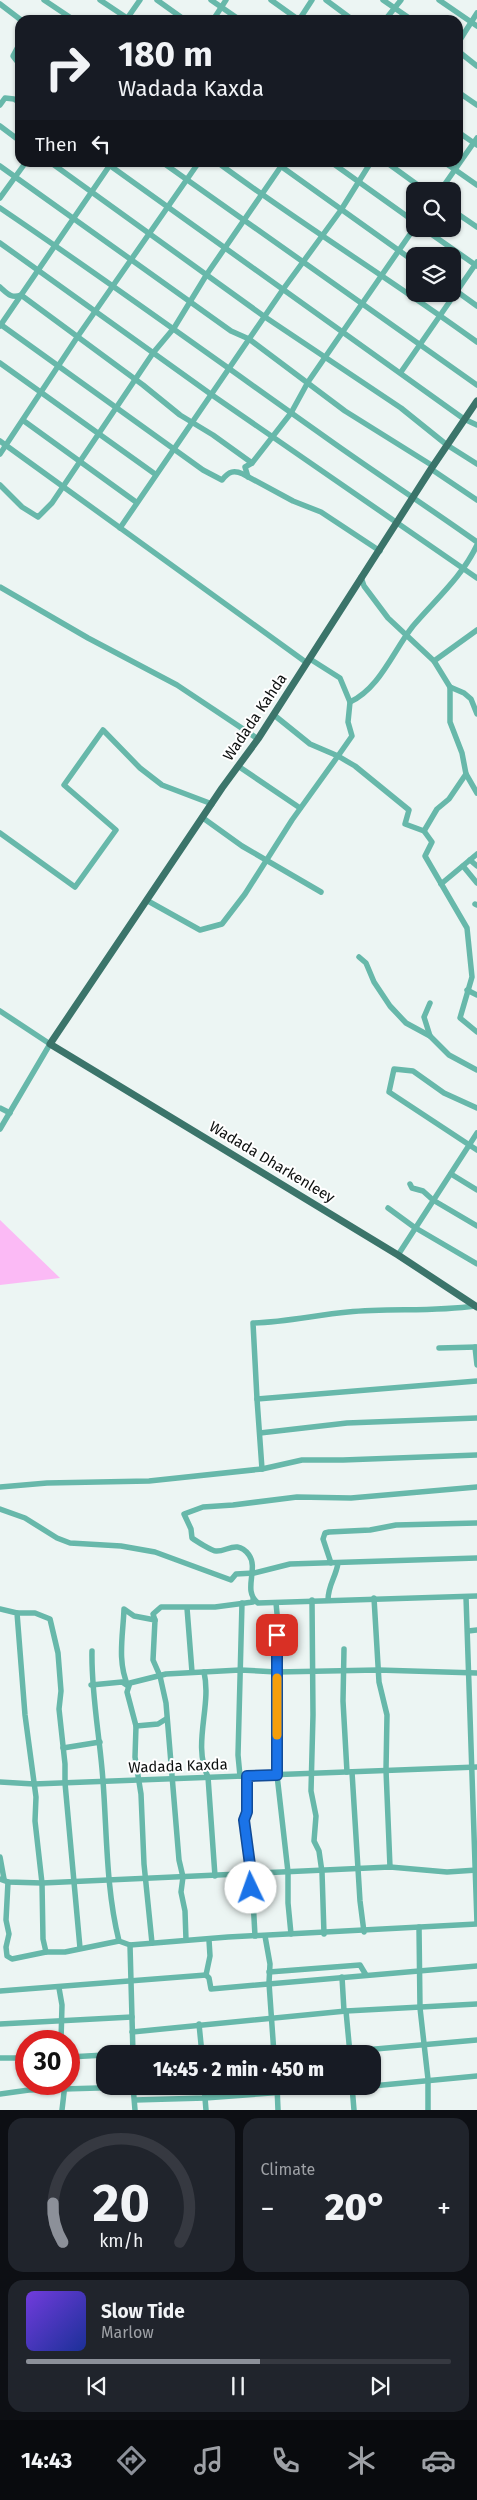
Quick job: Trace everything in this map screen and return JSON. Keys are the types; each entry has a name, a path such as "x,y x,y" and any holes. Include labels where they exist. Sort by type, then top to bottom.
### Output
{"main road":[{"name":"Wadada Kahda","path":"50,1044 238,766 258,740 361,577 380,551 396,523 477,401"},
{"name":"Wadada Dharkenleey","path":"50,1044 398,1255 476,1306"}],"street":[{"path":"100,0 121,15"},
{"path":"130,15 140,0"},
{"path":"157,0 178,15"},
{"path":"211,0 233,15"},
{"path":"216,15 226,0"},
{"path":"271,0 292,15"},
{"path":"302,15 312,0"},
{"path":"326,0 346,15"},
{"path":"383,0 404,15"},
{"path":"389,15 401,0"},
{"path":"439,0 461,15"},
{"path":"47,1 67,15"},
{"path":"0,4 15,15"},
{"path":"463,37 474,24 477,13"},
{"path":"463,16 474,24"},
{"path":"463,56 477,66"},
{"path":"463,95 477,105"},
{"path":"0,105 5,98 15,100"},
{"path":"0,126 15,137"},
{"path":"463,135 476,142 463,159"},
{"path":"0,166 191,303 231,331 249,339 345,410 477,500"},
{"path":"0,198 22,167"},
{"path":"57,167 265,317 401,408 447,445 477,464"},
{"path":"106,167 74,218 0,325 214,477 222,480 230,472 236,471 293,501 321,512 380,551"},
{"path":"112,167 284,288 464,419 477,425"},
{"path":"169,167 477,385"},
{"path":"0,454 24,421 78,336 133,260 196,167"},
{"path":"224,167 321,236 382,274 477,342"},
{"path":"0,484 22,508 38,517 64,487 153,353 174,328 207,274 282,167"},
{"path":"286,167 341,210 406,256"},
{"path":"338,167 406,216"},
{"path":"120,528 155,474 194,423 284,288 341,210 368,167"},
{"path":"393,167 414,182"},
{"path":"451,167 477,186"},
{"path":"446,182 457,167"},
{"path":"0,208 174,328 291,413 414,496 477,544 464,569 407,636 372,685 358,698 350,702"},
{"path":"461,216 477,227"},
{"path":"248,477 245,466 252,463 291,413 308,382 408,237"},
{"path":"436,237 476,264 461,282"},
{"path":"0,243 212,395 477,578"},
{"path":"0,287 15,298 21,295"},
{"path":"461,294 477,306"},
{"path":"21,295 78,336 180,415 252,463"},
{"path":"401,372 421,345 448,302"},
{"path":"0,363 155,474"},
{"path":"24,421 136,502"},
{"path":"0,441 309,661 340,678 350,702 348,722 352,736 300,808 245,894 222,924 200,930 148,901"},
{"path":"361,577 364,586 388,618 434,661 450,688 450,722 462,753 466,774 477,793"},
{"path":"0,587 88,638 178,685 258,740"},
{"path":"434,661 477,630"},
{"path":"450,688 464,693 476,703 477,714"},
{"path":"274,715 310,744 338,756 355,766 409,810 405,824 424,831 432,842 425,856 467,928 474,974 460,1018 477,1032"},
{"path":"0,833 75,887 116,830 64,785 103,730 140,768 162,785 212,804"},
{"path":"238,766 300,808"},
{"path":"424,831 437,809 449,799 466,774"},
{"path":"203,818 242,846 320,892"},
{"path":"441,884 477,854"},
{"path":"470,860 477,866"},
{"path":"463,866 477,884"},
{"path":"359,957 366,963 374,982 390,1006 406,1023 430,1036 449,1056 477,1070"},
{"path":"468,990 477,995"},
{"path":"430,1003 424,1017 430,1036"},
{"path":"0,1011 50,1044 0,1130"},
{"path":"477,1108 444,1093 413,1071 394,1068 389,1092 477,1150"},
{"path":"0,1108 10,1113"},
{"path":"398,1255 414,1227 477,1133"},
{"path":"451,1174 477,1190"},
{"path":"410,1184 412,1188 423,1191 433,1200 477,1226"},
{"path":"388,1208 414,1227 477,1264"},
{"path":"262,1468 253,1323 291,1321 348,1312 454,1309 476,1306"},
{"path":"439,1348 476,1347 477,1365"},
{"path":"257,1399 477,1381"},
{"path":"260,1433 347,1423 477,1418"},
{"path":"0,1487 46,1483 149,1481 262,1468 302,1460 477,1455"},
{"path":"253,1600 250,1572 251,1559 241,1548 227,1547 217,1551 192,1538 192,1529 184,1514 203,1506 233,1505 297,1497 351,1498 477,1487"},
{"path":"0,1509 25,1518 57,1538 70,1543 121,1546 155,1552 231,1580 236,1574 290,1564 477,1558"},
{"path":"328,1600 328,1586 337,1570 323,1539 326,1533 370,1530 396,1525 477,1523"},
{"path":"253,1600 258,1603 276,1603 312,1600 477,1596"},
{"path":"0,1959 12,1959 46,1952 65,1952 119,1941 130,1945 152,1942 364,1932 477,1924 474,1767 470,1718 474,1673 468,1631 466,1597"},
{"path":"374,1598 378,1670 387,1715 386,1770 390,1867"},
{"path":"186,1940 185,1911 181,1892 183,1877 179,1860 166,1703 160,1676 153,1660 155,1620 153,1614 161,1607 187,1608 253,1602 253,1600"},
{"path":"312,1600 311,1796 316,1816 314,1841 319,1851 322,1872 324,1934"},
{"path":"242,1603 238,1755 243,1776 247,1812 244,1820 252,1880 255,1936"},
{"path":"276,1603 278,1624 277,1775 288,1872 291,1934"},
{"path":"0,1608 17,1613 35,1613 50,1619 58,1653 61,1691 60,1727 80,1948"},
{"path":"187,1608 192,1672"},
{"path":"152,1942 135,1757 136,1726 129,1700 128,1686 122,1671 120,1650 123,1640 124,1609 134,1616 155,1620"},
{"path":"17,1613 25,1715 34,1784 35,1821 42,1883 43,1939 46,1952"},
{"path":"468,1631 477,1630"},
{"path":"344,1649 343,1671 350,1772 364,1932"},
{"path":"92,1651 91,1685 104,1782 109,1880 119,1941"},
{"path":"128,1686 133,1680 160,1676 192,1672 240,1670 313,1672 378,1670 474,1673"},
{"path":"204,1672 207,1704 203,1713 203,1756 204,1769 208,1777 216,1876"},
{"path":"91,1685 122,1682 128,1686"},
{"path":"470,1718 477,1718"},
{"path":"136,1726 158,1724 166,1719"},
{"path":"63,1748 100,1742"},
{"name":"Wadada Kaxda","path":"0,1782 34,1784 104,1782 474,1767"},
{"path":"0,1857 9,1934 6,1947 7,1956 12,1959"},
{"path":"4,1880 42,1883 75,1882 322,1872 390,1867 447,1872 476,1870"},
{"path":"419,1927 420,2008 428,2079 428,2110"},
{"path":"265,1936 273,2045"},
{"path":"209,1940 210,1956 206,1975 209,1978 211,1989 269,1982 477,1966"},
{"path":"130,1945 133,2045"},
{"path":"269,1972 360,1965 366,1975"},
{"path":"0,1991 59,1988 206,1975"},
{"path":"342,1977 349,2045"},
{"path":"59,1988 62,2030"},
{"path":"132,2032 345,2011 477,2004"},
{"path":"0,2024 132,2017"},
{"path":"199,2024 201,2045"},
{"path":"381,2049 424,2043 477,2040"},
{"path":"80,2056 96,2056"},
{"path":"0,2058 15,2058"},
{"path":"381,2085 428,2079 477,2076"},
{"path":"80,2086 96,2086"},
{"path":"0,2094 15,2092"},
{"path":"62,2110 64,2095"},
{"path":"134,2095 135,2110"},
{"path":"205,2095 206,2110"},
{"path":"135,2100 248,2095"},
{"path":"277,2095 278,2110"},
{"path":"353,2095 354,2110"}],"shaded area":[{"path":"0,1220 60,1278 0,1285"}],"slow traffic":[{"path":"277,1678 277,1735"}],"route":[{"path":"251,1888 249,1849 244,1820 247,1812 247,1776 277,1775 277,1635"}]}
